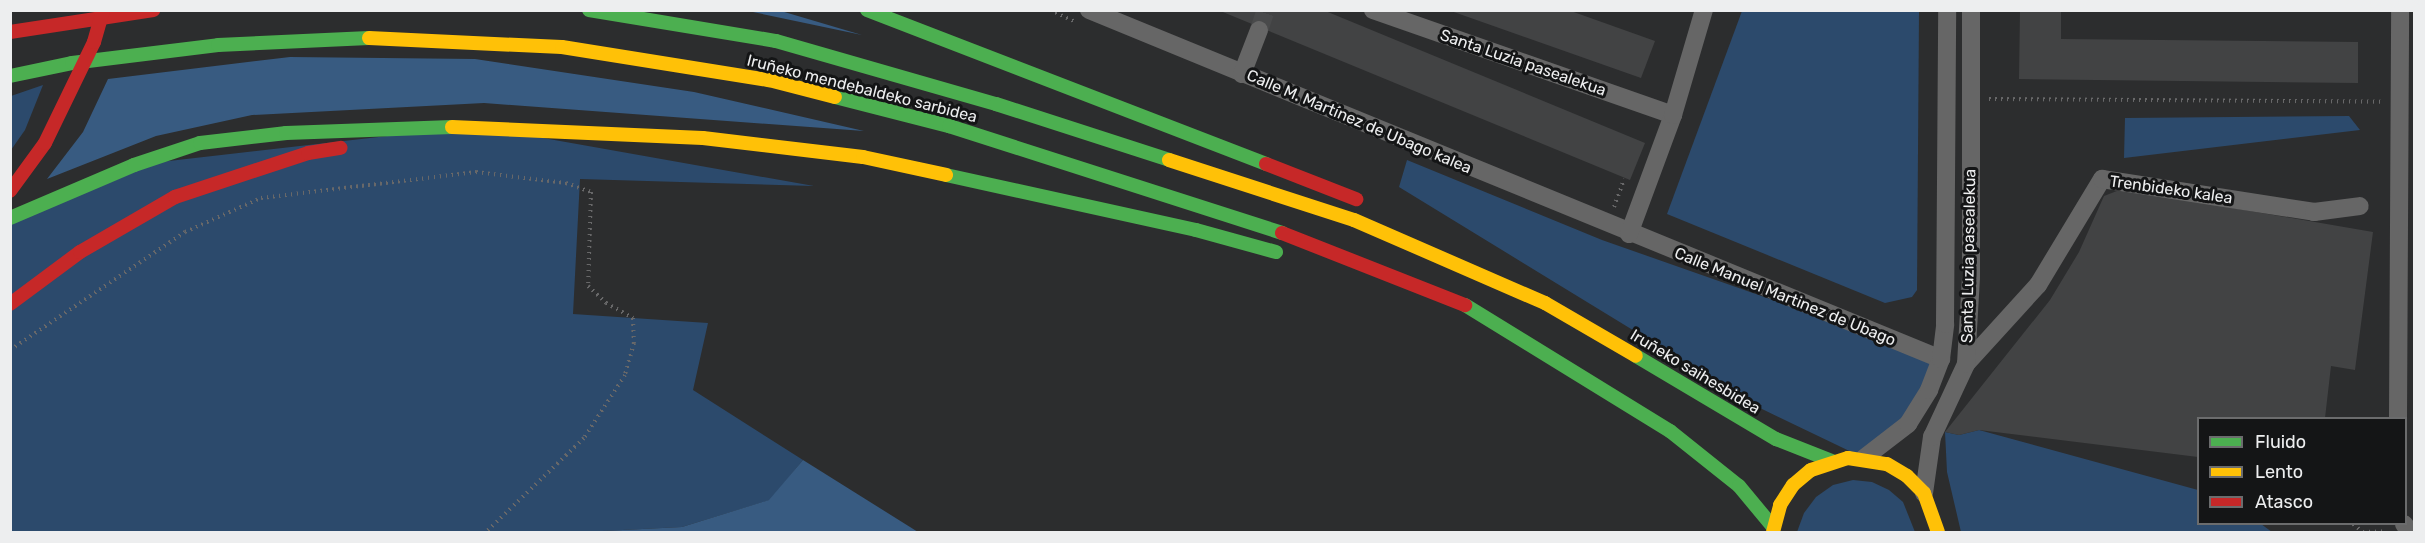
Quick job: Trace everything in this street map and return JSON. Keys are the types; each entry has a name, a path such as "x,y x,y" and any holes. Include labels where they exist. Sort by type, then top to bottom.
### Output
{"highway":[{"path":"10,191 45,143 93,42 103,10"},
{"path":"10,32 153,10"},
{"name":"Iruñeko mendebaldeko sarbidea","path":"589,10 776,41 996,105 1354,220 1545,303"},
{"path":"859,10 902,24"},
{"path":"867,10 1372,205"},
{"name":"Iruñeko mendebaldeko sarbidea","path":"10,76 72,63 218,45 390,37 562,47 769,80 949,126 1328,248 1454,298 1557,361"},
{"path":"10,218 134,165 200,143 286,133 475,126 703,138 863,157 1196,230 1293,256"},
{"path":"10,304 80,252 176,197 308,153 475,126"},
{"path":"1315,262 1450,312 1557,361 1670,431 1739,486 1773,530"},
{"path":"1500,265 1545,303"},
{"name":"Iruñeko saihesbidea","path":"1545,303 1776,439 1832,461"},
{"path":"1773,530 1780,505 1793,485 1811,470 1832,461 1864,458 1887,464 1907,476 1923,493 1938,532"}],"street":[{"name":"Calle M. Martínez de Ubago kalea","path":"1089,10 1629,234"},
{"name":"Santa Luzia pasealekua","path":"1373,10 1673,115"},
{"path":"1629,234 1673,115 1704,10"},
{"name":"Santa Luzia pasealekua","path":"1864,458 1908,424 1929,390 1941,359 1945,324 1947,10"},
{"name":"Santa Luzia pasealekua","path":"1923,493 1932,437 1966,364 1971,277 1971,10"},
{"path":"2398,417 2400,10"},
{"path":"1242,74 1259,30"},
{"name":"Trenbideko kalea","path":"1966,364 2038,285 2102,179 2314,212 2360,206"},
{"name":"Calle Manuel Martinez de Ubago","path":"1629,234 1941,359"}],"path":[{"path":"1971,99 2399,102"},
{"path":"10,350 185,232 261,198 476,172 566,183 591,192 593,220 588,286 606,303 633,318 634,343 628,364 584,438 486,532"},
{"path":"1611,216 1624,179"},
{"path":"2363,532 2407,529"}],"shaded area":[{"path":"748,11 781,11 862,35"},
{"path":"1742,11 1919,11 1917,290 1912,297 1885,303 1667,214"},
{"path":"290,57 475,59 694,92 864,131 484,103 252,115 156,136 47,179 83,132 108,79"},
{"path":"43,85 25,130 11,150 11,96"},
{"path":"2349,116 2360,130 2124,158 2125,118"},
{"path":"475,126 814,186 580,179 573,314 708,323 693,390 803,460 770,500 682,527 583,532 11,532 11,218 134,165"},
{"path":"1407,160 1602,240 1941,359 1929,390 1864,458 1762,409 1399,187"},
{"path":"1979,430 2197,490 2197,525 2262,525 2272,532 1961,532 1947,472 1945,432 1959,435"},
{"path":"803,460 918,532 583,532 682,527 769,500"},
{"path":"1853,480 1872,482 1889,490 1903,502 1915,532 1797,532 1804,513 1816,497 1833,485"}],"building":[{"path":"1218,10 1323,10 1645,143 1630,180"},
{"path":"1568,10 1655,41 1641,78 1451,11"},
{"path":"2020,10 2061,10 2061,39 2358,42 2358,83 2019,79"},
{"path":"2122,189 2373,232 2355,370 2331,366 2325,417 2197,417 2197,457 1979,430 1959,435 1945,432 2050,300 2079,252 2104,196"}],"tunnel":[{"path":"1259,30 1266,10"}],"traffic: fast":[{"path":"589,10 776,41 996,104 1169,160"},
{"path":"867,10 1266,164"},
{"path":"10,76 72,63 218,45 369,38"},
{"path":"835,97 949,126 1282,233"},
{"path":"10,218 134,165 200,143 286,133 452,127"},
{"path":"946,175 1196,230 1276,252"},
{"path":"1465,305 1670,431 1739,486 1773,527"},
{"path":"1636,356 1776,439 1832,461"}],"traffic: slow":[{"path":"369,38 562,47 769,80 835,97"},
{"path":"452,127 703,138 863,157 946,175"},
{"path":"1169,160 1354,220 1545,303 1636,356"},
{"path":"1773,532 1780,505 1793,485 1811,470 1848,458 1887,464 1907,476 1924,493 1938,532"}],"traffic: jam":[{"path":"10,191 45,143 94,42 103,10"},
{"path":"10,32 153,10"},
{"path":"10,304 80,252 175,197 308,153 341,148"},
{"path":"1266,164 1356,199"},
{"path":"1282,233 1465,305"}]}
